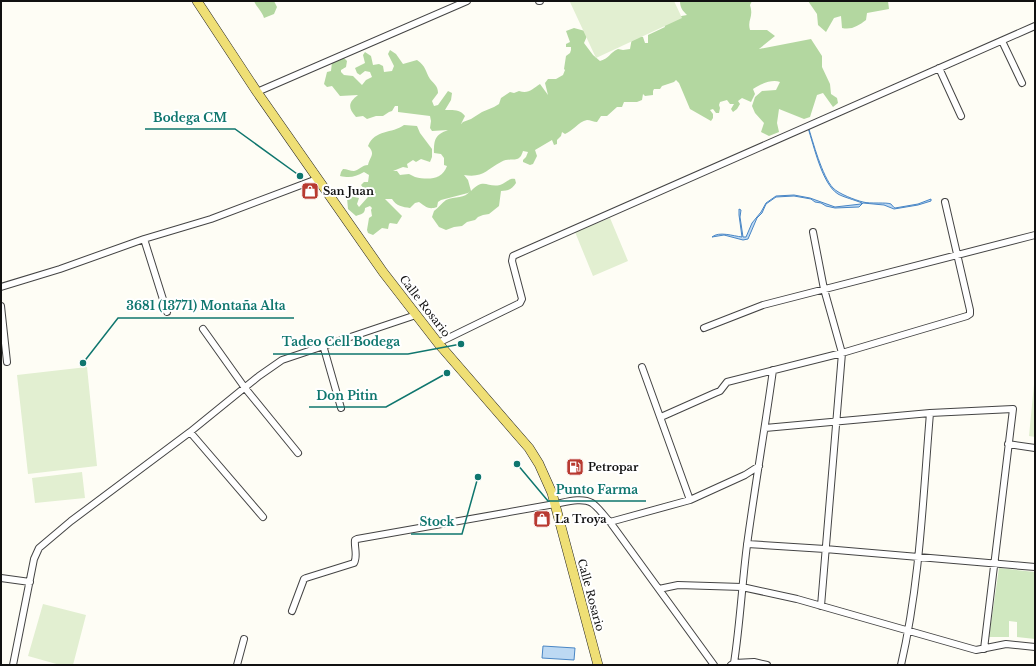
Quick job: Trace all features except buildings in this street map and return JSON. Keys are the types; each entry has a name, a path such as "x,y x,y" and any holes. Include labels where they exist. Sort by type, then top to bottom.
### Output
{"main road":[{"name":"Calle Rosario","path":"196,1 317,179 383,272 438,343 529,448 539,464 552,493 598,665"}],"street":[{"path":"257,92 468,1"},
{"path":"438,343 520,303 522,299 512,261 513,256 1035,26"},
{"path":"1002,41 1022,83"},
{"path":"939,68 961,116"},
{"path":"1,288 144,239 239,209 317,179"},
{"path":"661,417 720,391 727,382 842,353 970,314 945,202"},
{"path":"813,232 824,289 842,353 821,606"},
{"path":"704,328 763,305 1035,235"},
{"path":"144,239 167,312"},
{"path":"1,306 7,362"},
{"path":"13,665 36,552 46,541 282,360 416,315"},
{"path":"202,329 245,388 298,453"},
{"path":"323,345 341,408"},
{"path":"642,367 690,500"},
{"path":"767,665 754,662 733,664 747,544 774,370"},
{"path":"765,428 930,413 1013,409 984,649"},
{"path":"901,665 909,632 918,557 930,413"},
{"path":"190,432 263,517"},
{"path":"1008,444 1035,448"},
{"path":"610,522 690,500 745,475 759,466"},
{"path":"745,475 750,474 756,481"},
{"path":"292,611 304,579 354,563 356,560 355,540 357,539 578,500 592,503 610,522 714,665"},
{"path":"747,544 826,549 1035,567"},
{"path":"1,578 30,582"},
{"path":"659,589 678,585 742,587 797,599 970,649 984,649 1006,644 1035,647"},
{"path":"237,665 244,639"}],"green space":[{"path":"254,1 274,1 277,7 274,14 264,18"},
{"path":"674,1 682,18 596,58 570,2"},
{"path":"680,1 752,1 750,5 750,30 767,30 775,36 759,49 811,39 822,56 822,67 830,84 831,94 837,98 838,103 833,107 823,93 817,95 810,117 804,119 779,109 777,123 779,132 769,136 761,132 764,123 755,113 752,106 755,97 762,91 776,90 780,82 770,82 756,87 753,89 755,94 751,102 742,98 738,101 740,104 737,109 733,112 731,109 734,104 730,104 727,100 720,102 719,113 716,113 713,109 710,110 713,114 711,121 690,109 679,83 676,80 662,86 660,89 654,89 653,95 645,96 643,94 642,100 637,102 624,102 622,107 617,107 607,116 601,116 597,122 587,120 565,134 562,132 561,136 557,140 557,144 554,145 552,140 535,150 537,156 533,164 530,165 523,162 528,152 523,151 519,158 505,160 484,173 470,176 464,175 468,180 471,191 475,187 482,184 496,186 513,179 515,179 516,183 510,189 501,191 499,206 489,214 478,217 462,226 446,230 439,227 432,217 434,211 446,200 463,196 468,194 470,191 468,193 441,200 438,202 437,207 432,208 426,207 419,202 415,203 410,208 398,205 392,199 385,199 402,216 397,224 390,223 388,229 382,228 373,235 368,233 367,230 369,218 372,216 372,208 370,206 365,208 363,213 356,216 348,209 347,198 349,196 359,198 357,204 359,207 368,197 366,195 365,197 362,197 361,192 367,189 364,189 361,185 364,182 368,182 369,175 364,172 352,177 344,177 340,176 341,172 343,169 354,171 368,165 372,151 368,146 375,137 379,134 404,125 417,126 420,133 432,149 432,157 430,162 421,159 416,162 413,160 407,164 408,168 403,167 393,171 397,171 400,175 409,174 415,177 430,179 442,174 447,166 444,165 444,158 441,154 434,153 434,148 436,138 448,130 432,131 430,128 430,116 398,112 398,106 395,106 392,111 383,116 376,116 367,119 363,116 356,117 351,110 350,105 358,95 340,96 332,86 327,87 324,84 327,72 331,71 332,62 343,57 347,61 346,67 341,70 341,72 344,75 353,76 362,85 366,80 372,77 370,72 365,71 360,75 357,73 355,68 365,63 363,55 365,52 371,56 373,65 379,64 383,66 384,72 392,71 394,66 388,54 390,50 396,54 403,64 417,60 424,67 430,79 436,85 438,93 432,101 434,106 438,105 448,91 452,93 451,100 445,110 456,110 461,112 465,116 461,124 499,104 501,98 510,92 514,93 519,91 528,91 540,84 548,95 545,83 548,79 556,79 563,75 566,56 571,50 571,47 566,47 566,44 570,42 566,31 574,28 585,31 587,36 584,43 593,55 600,61 618,49 630,49 632,38 638,36 643,37 645,43 648,43 648,35 665,27 663,22 687,15 681,7"},
{"path":"808,1 888,1 889,9 867,13 866,20 858,26 852,28 842,28 841,16 834,18 826,32 818,25 817,14"},
{"path":"610,218 628,261 593,276 575,232"},
{"path":"87,367 97,466 28,474 17,375"},
{"path":"1035,374 1035,437 1029,436"},
{"path":"82,472 85,498 35,503 32,478"},
{"path":"999,568 1035,572 1035,639 1017,637 1017,622 1009,621 1009,637 989,637"},
{"path":"43,604 86,615 73,665 60,665 28,656"}],"water":[{"path":"808,126 825,176 833,188 839,192 866,203 889,203 895,208 918,204 931,199 931,201 918,205 894,209 884,205 863,203 859,207 835,208 815,202 811,199 794,196 776,197 766,204 762,213 757,218 748,239 743,240 724,235 712,237 722,234 742,237 739,209 741,210 740,217 743,237 746,237 752,223 766,203 776,196 794,195 810,198 835,207 862,203 838,194 827,182 819,164"},
{"path":"543,646 575,648 574,660 542,658"}],"place":[{"name":"Bodega CM","path":"300,176"},
{"name":"San Juan","path":"310,191"},
{"name":"Tadeo Cell Bodega","path":"461,344"},
{"name":"3681 (13771) Montaña Alta","path":"83,363"},
{"name":"Don Pitin","path":"447,373"},
{"name":"Punto Farma","path":"517,464"},
{"name":"Petropar","path":"575,467"},
{"name":"Stock","path":"478,477"},
{"name":"La Troya","path":"542,519"}]}
